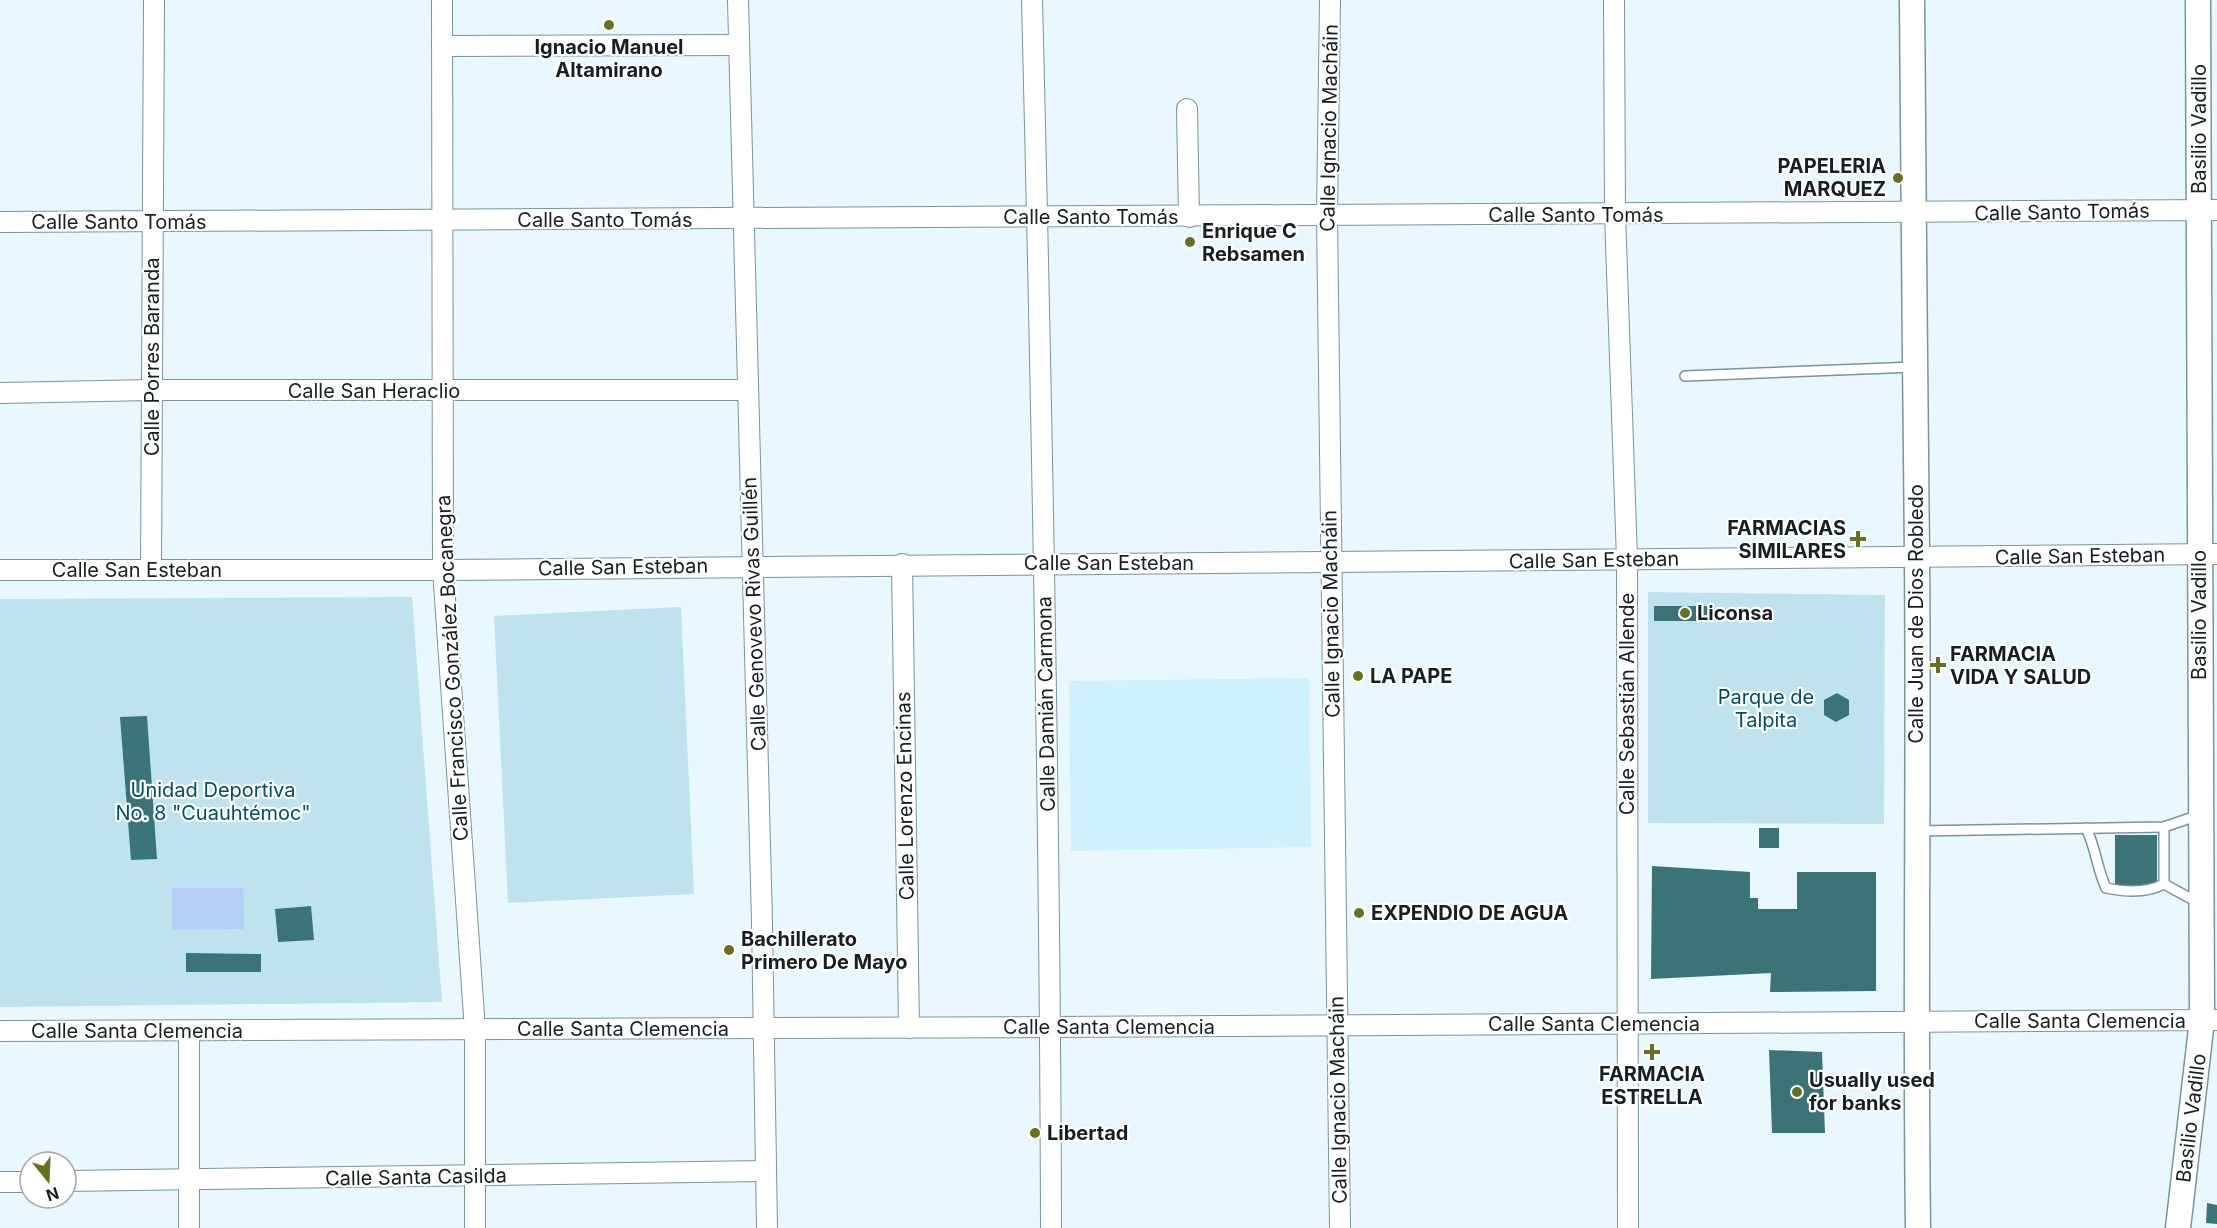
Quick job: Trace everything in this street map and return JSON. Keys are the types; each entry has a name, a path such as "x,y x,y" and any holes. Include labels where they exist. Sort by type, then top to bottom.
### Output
{"street":[{"name":"Calle Porres Baranda","path":"151,569 154,0"},
{"name":"Calle Francisco González Bocanegra","path":"442,0 443,570 475,1030 475,1228"},
{"name":"Calle Genovevo Rivas Guillén","path":"738,0 765,1028 767,1228"},
{"name":"Calle Damián Carmona","path":"1032,0 1051,1027 1051,1228"},
{"name":"Calle Ignacio Macháin","path":"1330,0 1327,216 1340,1228"},
{"name":"Calle Sebastián Allende","path":"1614,0 1615,214 1627,559 1628,1228"},
{"name":"Calle Juan de Dios Robledo","path":"1912,0 1912,213 1917,558 1918,1228"},
{"name":"Basilio Vadillo","path":"2178,1228 2210,1020 2202,904 2201,814 2208,554 2208,210 2198,0"},
{"path":"442,46 739,45"},
{"path":"1187,109 1189,217"},
{"name":"Calle Santo Tomás","path":"0,222 2208,210"},
{"name":"Calle San Heraclio","path":"0,393 152,390 748,390"},
{"name":"Calle San Esteban","path":"0,570 443,570 902,564 2208,554"},
{"name":"Calle Lorenzo Encinas","path":"902,564 909,1028"},
{"name":"Calle Santa Clemencia","path":"0,1031 2210,1020"},
{"path":"189,1031 189,1228"},
{"name":"Calle Santa Casilda","path":"78,1181 766,1172"},
{"path":"0,1182 18,1182"}],"lane":[{"path":"1685,376 1915,367"},
{"path":"1916,831 2164,827 2201,814"},
{"path":"2164,827 2164,884"},
{"path":"2086,828 2094,843 2100,875 2106,888 2121,891 2154,889 2164,884"},
{"path":"2164,884 2202,904"}],"shaded area":[{"path":"1309,678 1311,847 1071,851 1069,681"},
{"path":"172,888 243,888 244,929 172,930"}],"green space":[{"name":"Parque de Talpita","path":"1648,592 1885,595 1884,824 1648,823"},
{"name":"Unidad Deportiva No. 8 \"Cuauhtémoc\"","path":"412,597 442,1002 0,1007 0,599"},
{"path":"681,607 694,894 508,903 494,616"}],"building":[{"name":"Liconsa","path":"1654,606 1715,606 1715,621 1654,621"},
{"path":"1837,693 1849,700 1849,715 1836,722 1824,715 1824,700"},
{"path":"147,716 157,859 131,860 120,717"},
{"path":"1759,828 1779,828 1779,848 1759,848"},
{"path":"2115,835 2157,835 2157,885 2115,885"},
{"path":"1652,866 1750,872 1750,898 1758,898 1758,909 1797,909 1797,872 1876,872 1876,991 1770,992 1771,973 1651,979"},
{"path":"311,906 314,940 278,942 275,909"},
{"path":"186,953 261,954 261,972 186,972"},
{"name":"Usually used for banks","path":"1769,1050 1822,1052 1825,1133 1772,1133"},
{"path":"2207,1203 2217,1205 2217,1224 2206,1223"}],"place":[{"name":"Ignacio Manuel Altamirano","path":"609,25"},
{"name":"PAPELERIA MARQUEZ","path":"1898,178"},
{"name":"Enrique C Rebsamen","path":"1190,242"},
{"name":"FARMACIAS SIMILARES","path":"1858,539"},
{"name":"Liconsa","path":"1685,613"},
{"name":"FARMACIA VIDA Y SALUD","path":"1938,665"},
{"name":"LA PAPE","path":"1358,676"},
{"name":"EXPENDIO DE AGUA","path":"1359,913"},
{"name":"Bachillerato Primero De Mayo","path":"729,950"},
{"name":"FARMACIA ESTRELLA","path":"1652,1052"},
{"name":"Usually used for banks","path":"1797,1092"},
{"name":"Libertad","path":"1035,1133"}]}
